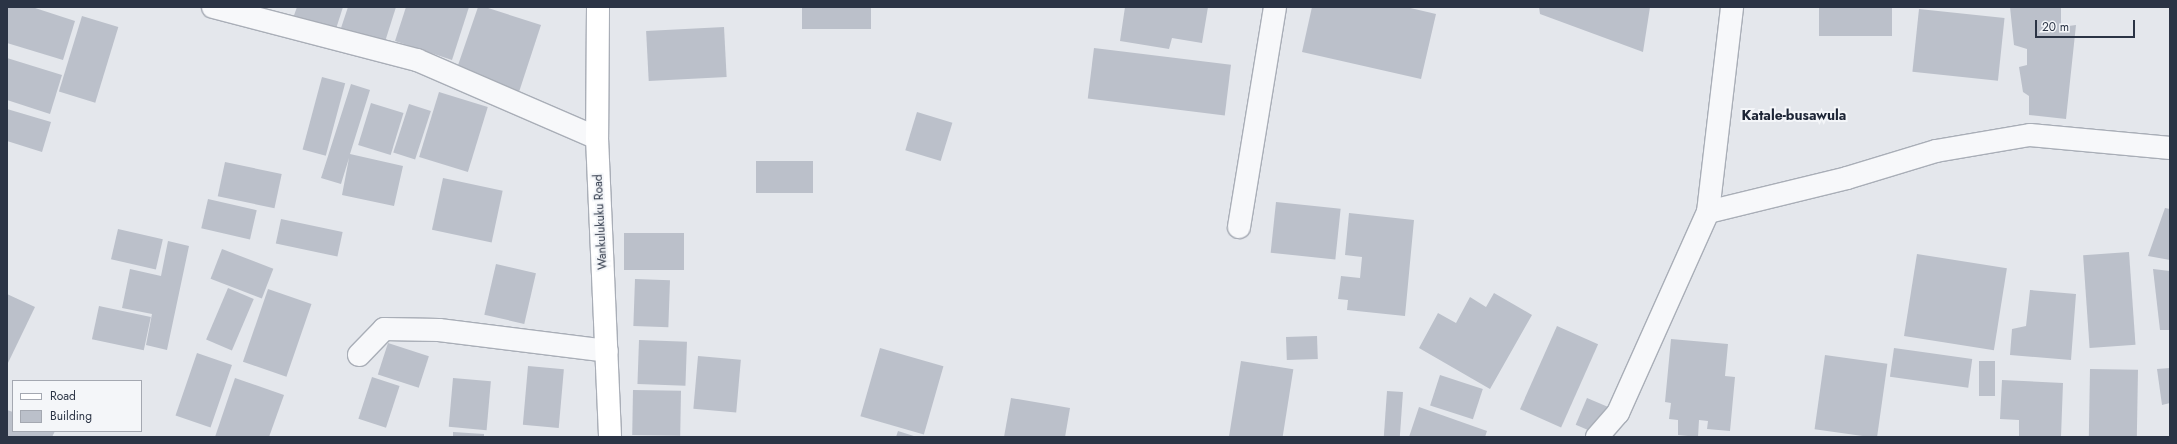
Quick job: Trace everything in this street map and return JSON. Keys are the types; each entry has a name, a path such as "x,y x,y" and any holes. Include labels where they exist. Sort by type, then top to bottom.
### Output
{"main road":[{"name":"Wankulukuku Road","path":"598,7 597,138 610,437"}],"street":[{"path":"214,7 417,60 597,138"},
{"path":"1239,227 1276,7"},
{"path":"1597,437 1618,413 1708,212 1732,7"},
{"path":"1708,212 1847,178 1936,151 2030,135 2170,148"},
{"path":"359,355 384,329 438,330 607,351"}],"building":[{"path":"7,7 32,7 75,21 63,60 7,43"},
{"path":"297,7 343,7 334,35 292,21"},
{"path":"348,7 396,7 383,48 339,34"},
{"path":"406,7 469,7 452,60 395,41"},
{"path":"478,7 485,7 541,25 518,95 455,74"},
{"path":"802,7 871,7 871,29 802,29"},
{"path":"1125,7 1208,7 1202,43 1172,38 1169,49 1120,41"},
{"path":"1312,7 1406,7 1436,14 1421,79 1302,52"},
{"path":"1539,7 1650,7 1643,52 1540,14"},
{"path":"1819,7 1892,7 1892,36 1819,36"},
{"path":"2010,7 2061,7 2061,27 2076,25 2066,119 2029,115 2029,96 2023,92 2019,67 2027,65 2027,49 2014,45"},
{"path":"1919,9 2005,18 1998,81 1912,72"},
{"path":"82,16 118,27 95,103 59,92"},
{"path":"724,27 727,77 649,81 646,31"},
{"path":"1094,48 1231,65 1225,115 1088,99"},
{"path":"7,58 62,75 50,114 7,100"},
{"path":"322,77 345,83 326,156 303,149"},
{"path":"351,84 370,90 350,154 403,166 394,206 342,195 349,158 341,184 321,178"},
{"path":"439,92 488,107 468,172 419,157"},
{"path":"371,103 404,113 391,155 358,145"},
{"path":"409,104 431,111 415,160 393,153"},
{"path":"7,109 51,122 42,152 7,141"},
{"path":"917,112 952,123 941,161 905,150"},
{"path":"756,161 813,161 813,193 756,193"},
{"path":"225,162 282,174 274,208 218,196"},
{"path":"443,178 503,191 492,243 432,230"},
{"path":"208,199 257,210 250,239 201,228"},
{"path":"1276,202 1341,209 1335,260 1271,253"},
{"path":"2165,208 2170,209 2170,260 2148,256"},
{"path":"1349,213 1414,220 1405,316 1347,310 1348,300 1338,299 1341,276 1360,278 1362,257 1345,255"},
{"path":"281,219 343,232 337,257 276,243"},
{"path":"118,229 163,239 156,270 111,259"},
{"path":"624,233 684,233 684,270 624,270"},
{"path":"168,241 189,246 167,350 146,345 152,314 122,308 130,269 161,276"},
{"path":"222,249 273,269 262,299 211,279"},
{"path":"2129,252 2135,345 2090,348 2083,255"},
{"path":"1917,254 2007,268 1994,350 1904,336"},
{"path":"496,264 536,273 524,324 484,315"},
{"path":"2153,269 2170,271 2170,330 2160,330"},
{"path":"635,279 670,280 668,327 633,326"},
{"path":"228,288 254,299 232,350 206,340"},
{"path":"268,289 311,304 286,377 243,362"},
{"path":"2030,290 2076,294 2071,360 2010,355 2012,329 2026,326"},
{"path":"1494,293 1532,315 1490,389 1419,348 1438,313 1456,323 1470,297 1486,307"},
{"path":"7,294 35,307 7,365"},
{"path":"99,306 151,317 144,350 92,339"},
{"path":"1557,326 1598,344 1561,427 1520,409"},
{"path":"1317,336 1318,359 1287,360 1286,337"},
{"path":"1671,339 1728,344 1725,376 1735,377 1730,431 1707,429 1708,421 1699,420 1698,437 1678,435 1678,420 1669,419 1671,403 1665,402"},
{"path":"639,340 687,342 685,386 637,384"},
{"path":"388,343 429,356 419,388 378,374"},
{"path":"880,348 943,366 924,434 860,416"},
{"path":"1894,348 1972,359 1968,388 1890,377"},
{"path":"197,353 232,365 210,427 176,415"},
{"path":"1825,355 1887,364 1877,437 1815,429"},
{"path":"698,356 741,360 736,413 693,409"},
{"path":"1241,361 1293,369 1283,437 1229,437"},
{"path":"1979,361 1995,361 1995,396 1979,396"},
{"path":"528,366 564,369 559,428 523,425"},
{"path":"2170,368 2170,403 2162,405 2157,369"},
{"path":"2090,369 2138,370 2137,437 2089,437"},
{"path":"1440,375 1483,389 1473,419 1430,405"},
{"path":"372,377 400,386 386,428 358,419"},
{"path":"235,378 284,395 269,437 215,437"},
{"path":"453,378 491,381 487,430 449,427"},
{"path":"2002,380 2063,383 2061,437 2019,437 2019,420 2000,419"},
{"path":"633,390 681,391 680,436 632,435"},
{"path":"1387,391 1403,392 1400,437 1384,437"},
{"path":"1011,398 1070,408 1065,437 1004,437"},
{"path":"1587,398 1610,408 1599,434 1576,425"},
{"path":"1419,407 1487,431 1485,437 1409,437"},
{"path":"7,410 12,412 12,432 54,432 52,437 7,437"},
{"path":"898,431 917,437 896,437"},
{"path":"453,432 484,434 484,437 453,437"}],"district":[{"name":"Katale-busawula","path":"1794,115"}]}
